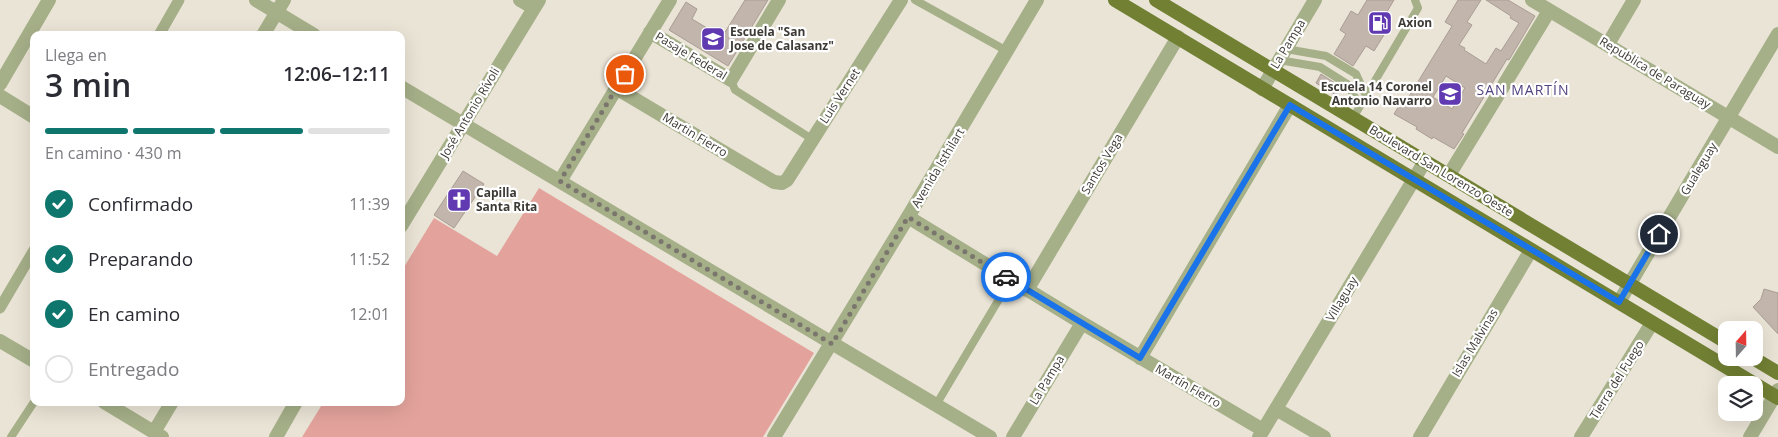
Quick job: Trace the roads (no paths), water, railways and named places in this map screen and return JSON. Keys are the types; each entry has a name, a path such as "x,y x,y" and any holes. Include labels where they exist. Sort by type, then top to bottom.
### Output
{"main road":[{"name":"Boulevard San Lorenzo Oeste","path":"1114,0 1652,323 1777,395"},
{"name":"Boulevard San Lorenzo Oeste","path":"1156,0 1279,60 1425,161 1718,337"},
{"path":"1763,364 1778,373"}],"street":[{"path":"31,31 49,0"},
{"path":"160,31 179,0"},
{"path":"256,0 307,31"},
{"path":"266,31 284,0"},
{"path":"520,0 536,4"},
{"path":"560,181 670,0"},
{"path":"731,80 780,0"},
{"name":"Luis Vernet","path":"774,182 782,183 787,180 902,0"},
{"name":"Avenida Isthilart","path":"774,437 832,344 1037,0"},
{"name":"La Pampa","path":"1262,89 1315,0"},
{"name":"Republica de Paraguay","path":"1532,0 1778,147"},
{"path":"1608,44 1634,0"},
{"name":"José Antonio Rívoli","path":"405,220 536,4"},
{"path":"1450,175 1549,11"},
{"name":"Pasaje Federal","path":"650,32 731,80"},
{"path":"0,84 30,33"},
{"name":"Gualeguay","path":"1619,302 1778,34"},
{"name":"Santos Vega","path":"1027,290 1178,37"},
{"name":"Martin Fierro","path":"616,88 774,182"},
{"path":"405,89 990,437"},
{"path":"0,96 30,115"},
{"path":"1140,358 1290,105"},
{"name":"Villaguay","path":"1261,433 1425,161"},
{"name":"Martín Fierro","path":"908,217 1261,433"},
{"name":"Islas Malvinas","path":"1420,437 1531,250"},
{"path":"0,308 30,257"},
{"name":"La Pampa","path":"1013,437 1082,323"},
{"name":"Tierra del Fuego","path":"1581,437 1652,323"},
{"path":"0,341 30,359"},
{"path":"1750,437 1777,395"},
{"path":"111,406 158,435 170,406"},
{"path":"276,437 294,406"},
{"path":"1276,409 1324,437"}],"lane":[{"path":"915,0 1006,51"},
{"path":"1356,112 1418,8 1415,0"},
{"path":"1279,60 1326,56 1356,74 1366,96"},
{"path":"1279,60 1320,68 1347,84 1356,112"},
{"path":"731,80 735,90 812,139"},
{"path":"936,405 1010,280"},
{"path":"11,437 31,406"}],"place":[{"name":"Axion","path":"1380,23"},
{"name":"Escuela \"San Jose de Calasanz\"","path":"713,39"},
{"name":"Escuela 14 Coronel Antonio Navarro","path":"1450,94"},
{"name":"Capilla Santa Rita","path":"459,200"}],"district":[{"name":"SAN MARTÍN","path":"1523,90"}]}
